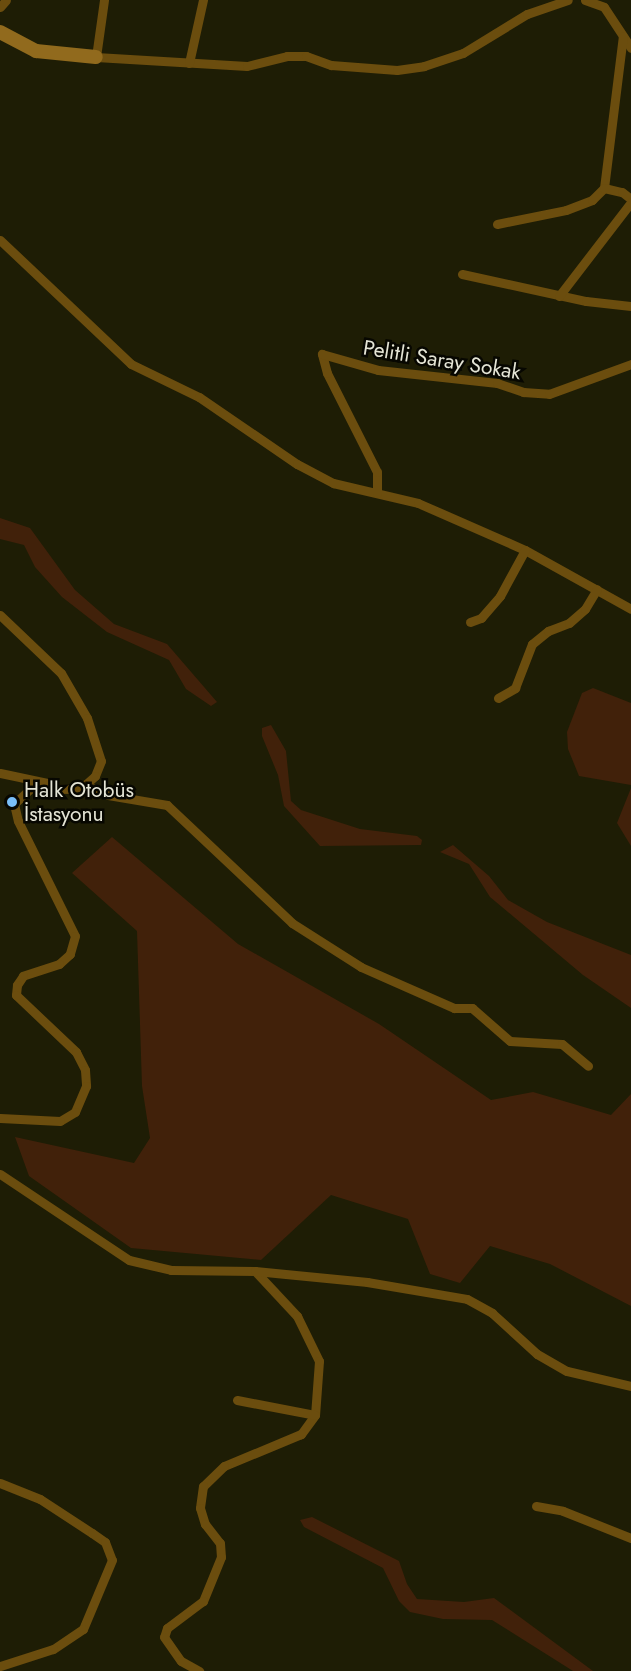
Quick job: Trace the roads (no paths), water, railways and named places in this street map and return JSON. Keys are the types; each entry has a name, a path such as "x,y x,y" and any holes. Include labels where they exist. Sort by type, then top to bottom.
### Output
{"street":[{"path":"0,7 6,0"},
{"path":"96,57 104,0"},
{"path":"189,63 203,0"},
{"path":"0,32 36,51 96,57 247,66 287,56 306,56 331,65 397,70 424,66 463,53 526,14 568,0"},
{"path":"585,0 604,7 631,48"},
{"path":"497,224 566,210 592,200 604,188 623,36"},
{"path":"559,296 631,201 622,192 604,188"},
{"path":"0,240 131,364 199,397 325,480 418,503 525,550 631,609"},
{"path":"462,273 559,296 631,306"},
{"name":"Pelitli Saray Sokak","path":"377,493 377,472 327,373 322,354 378,370 497,383 523,392 549,394 631,364"},
{"path":"470,622 482,618 500,596 525,550"},
{"path":"498,698 515,688 532,644 548,631 569,622 585,609 597,589"},
{"path":"0,615 61,673 87,718 101,761 95,776 85,785 69,788 31,788 14,804 18,821 75,936 70,954 59,964 23,976 17,985 16,995 76,1052 85,1070 86,1086 75,1112 60,1121 0,1118"},
{"path":"0,773 69,788"},
{"path":"85,785 108,795 167,805 292,923 361,968 454,1008 472,1008 510,1041 562,1044 588,1066"},
{"path":"0,1174 129,1260 171,1270 255,1271 367,1282 467,1299 513,1329 537,1354 567,1371 631,1386"},
{"path":"199,1671 186,1668 169,1649 164,1637 167,1628 203,1601 221,1557 220,1543 205,1524 200,1509 203,1486 224,1466 301,1434 315,1415 319,1361 297,1316 255,1271"},
{"path":"237,1400 315,1415"},
{"path":"0,1483 40,1499 92,1533 105,1542 112,1560 83,1629 53,1649 0,1666"},
{"path":"536,1506 563,1511 631,1538"}],"place":[{"name":"Halk Otobüs İstasyonu","path":"12,802"}]}
